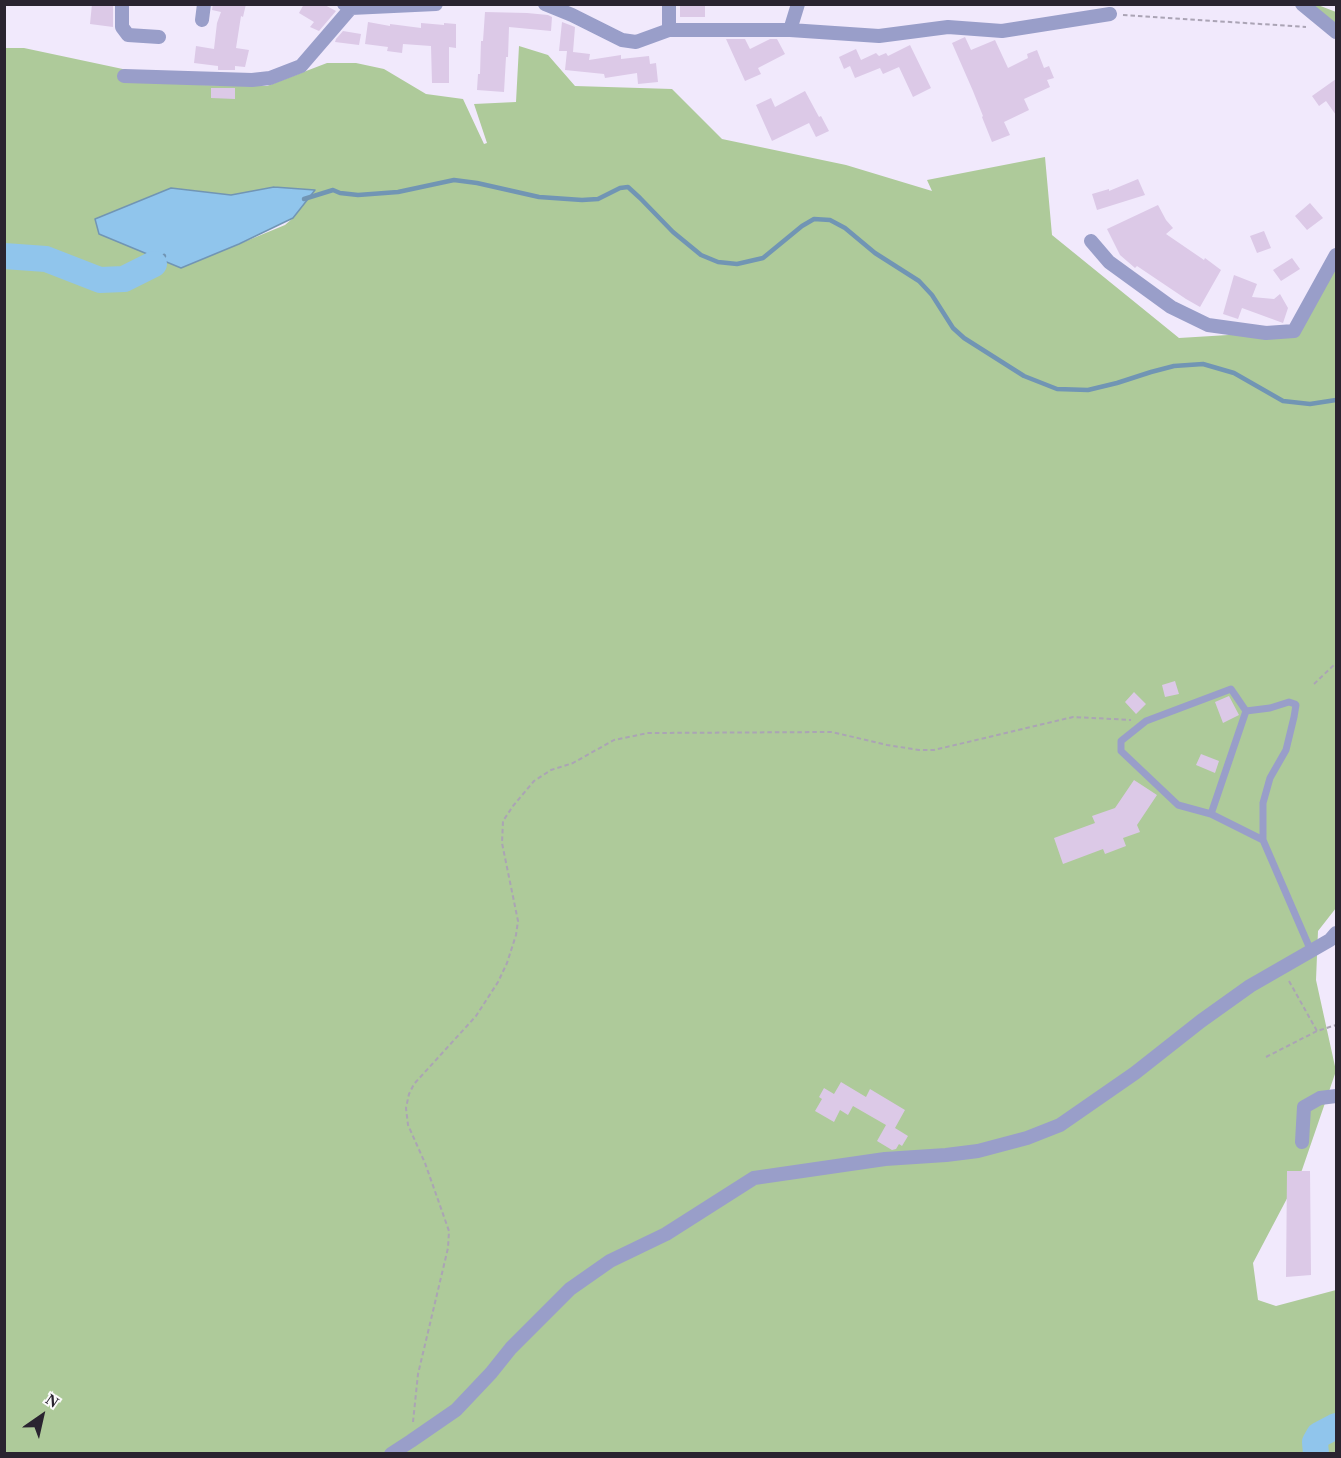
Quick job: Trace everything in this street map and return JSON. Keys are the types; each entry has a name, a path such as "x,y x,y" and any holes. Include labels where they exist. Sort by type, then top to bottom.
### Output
{"street":[{"path":"122,4 122,27 128,35 159,38"},
{"path":"202,20 204,4"},
{"path":"124,75 252,80 270,78 302,66 355,6 436,4"},
{"path":"545,4 622,40 636,42 669,30 790,30 879,36 948,27 1002,31 1110,14"},
{"path":"669,4 669,30"},
{"path":"790,30 798,4"},
{"path":"1302,4 1336,32"},
{"path":"1091,241 1109,262 1171,308 1208,325 1266,333 1294,331 1336,255"},
{"path":"391,1454 456,1410 511,1348 570,1289 610,1261 666,1234 754,1178 885,1159 978,1151 1027,1138 1060,1125 1135,1073 1250,986 1330,940 1336,933"},
{"path":"1302,1142 1304,1107 1320,1098 1336,1096"}],"lane":[{"path":"1246,711 1231,689 1146,721 1121,741 1121,751 1178,805 1211,814 1263,840"},
{"path":"1246,711 1289,702 1296,705 1286,750 1270,778 1263,803 1263,840 1311,951"},
{"path":"1211,814 1246,711"}],"path":[{"path":"1110,14 1309,27"},
{"path":"1314,684 1336,663"},
{"path":"411,1442 418,1374 448,1248 449,1231 425,1163 408,1125 406,1108 414,1084 476,1016 498,982 507,963 516,936 518,921 502,843 503,821 534,781 551,770 573,763 614,740 648,734 832,732 887,745 934,750 1073,717 1146,721"},
{"path":"1282,968 1317,1031"},
{"path":"1266,1057 1317,1031 1336,1025"}],"green space":[{"path":"1313,5 1336,12 1336,33"},
{"path":"519,46 548,55 575,86 672,89 722,139 846,165 932,191 927,180 1045,157 1052,235 1179,338 1294,331 1336,259 1336,908 1318,931 1316,980 1336,1071 1302,1170 1253,1263 1258,1300 1276,1306 1336,1290 1336,1453 5,1453 4,48 24,48 198,85 267,86 327,63 356,63 384,69 426,94 463,99 484,144 487,143 474,104 516,102","holes":["274,187 315,190 285,225 181,268 171,188 231,195"]}],"water":[{"path":"274,187 315,190 293,218 181,268 99,234 95,219 171,188 231,195"}],"building":[{"path":"92,4 113,4 113,27 90,24"},
{"path":"213,4 246,4 243,17 241,16 236,48 249,50 245,67 235,66 235,70 218,70 218,66 194,63 196,46 214,49 217,23 221,12 212,10"},
{"path":"304,4 323,4 336,11 319,31 310,27 314,22 299,13"},
{"path":"680,4 705,4 705,17 680,17"},
{"path":"485,12 527,13 552,17 551,31 509,27 504,92 477,90"},
{"path":"368,22 421,28 421,23 456,24 456,48 449,47 449,83 432,83 431,46 403,44 402,53 387,51 388,47 365,44"},
{"path":"562,22 575,27 573,52 590,54 589,60 621,55 621,59 649,56 650,64 656,63 658,82 638,84 637,73 605,78 604,74 565,70 567,51 559,51"},
{"path":"343,31 361,34 359,45 335,42"},
{"path":"965,37 971,50 995,40 1008,68 1028,58 1027,54 1037,50 1044,68 1049,66 1054,78 1047,80 1050,87 1024,99 1029,110 1004,122 1010,135 992,142 952,43"},
{"path":"726,39 745,39 750,49 770,39 777,39 785,54 758,68 761,74 745,81"},
{"path":"910,45 931,88 913,97 899,67 883,74 880,68 855,78 850,66 844,69 839,57 856,49 861,60 876,53 879,56 886,53 888,56"},
{"path":"1336,79 1336,115 1326,101 1319,106 1312,96"},
{"path":"211,88 235,88 235,99 211,98"},
{"path":"805,91 829,131 816,137 809,123 772,141 756,105 771,98 775,107"},
{"path":"1138,179 1145,195 1097,210 1092,194 1109,189 1109,191"},
{"path":"1310,203 1323,218 1307,230 1295,216"},
{"path":"1158,205 1173,228 1166,234 1221,270 1200,307 1137,266 1135,268 1120,255 1107,229"},
{"path":"1264,231 1271,248 1257,253 1250,236"},
{"path":"1292,258 1300,269 1281,281 1273,270"},
{"path":"1234,275 1257,284 1252,297 1274,299 1280,294 1288,308 1283,323 1242,308 1238,319 1223,314"},
{"path":"1175,681 1179,694 1165,697 1162,685"},
{"path":"1134,692 1146,704 1136,714 1125,702"},
{"path":"1229,696 1239,715 1223,723 1215,702"},
{"path":"1201,754 1219,761 1215,773 1196,765"},
{"path":"1134,780 1157,795 1137,825 1140,832 1123,838 1126,846 1105,854 1103,849 1063,864 1054,838 1095,823 1092,816 1115,808"},
{"path":"841,1082 866,1097 870,1089 905,1110 895,1128 908,1136 902,1146 899,1144 896,1149 892,1150 877,1141 886,1125 853,1106 848,1115 840,1110 834,1122 815,1111 822,1099 819,1097 824,1088 834,1094"},
{"path":"1287,1171 1310,1171 1311,1275 1286,1277"}],"waterway":[{"path":"304,199 333,190 358,195 398,192 454,180 539,197 582,200 598,199 620,188 628,187 673,232 701,255 718,262 737,264 763,258 814,219 830,220 845,228 875,253 919,281 932,295 953,328 964,338 1024,376 1057,389 1088,390 1174,366 1203,364 1234,373 1283,401 1310,404 1336,400"},
{"path":"4,256 46,259 100,280 124,279 154,264"},
{"path":"154,264 164,256"},
{"path":"1316,1454 1315,1442 1319,1435 1336,1426"}]}
